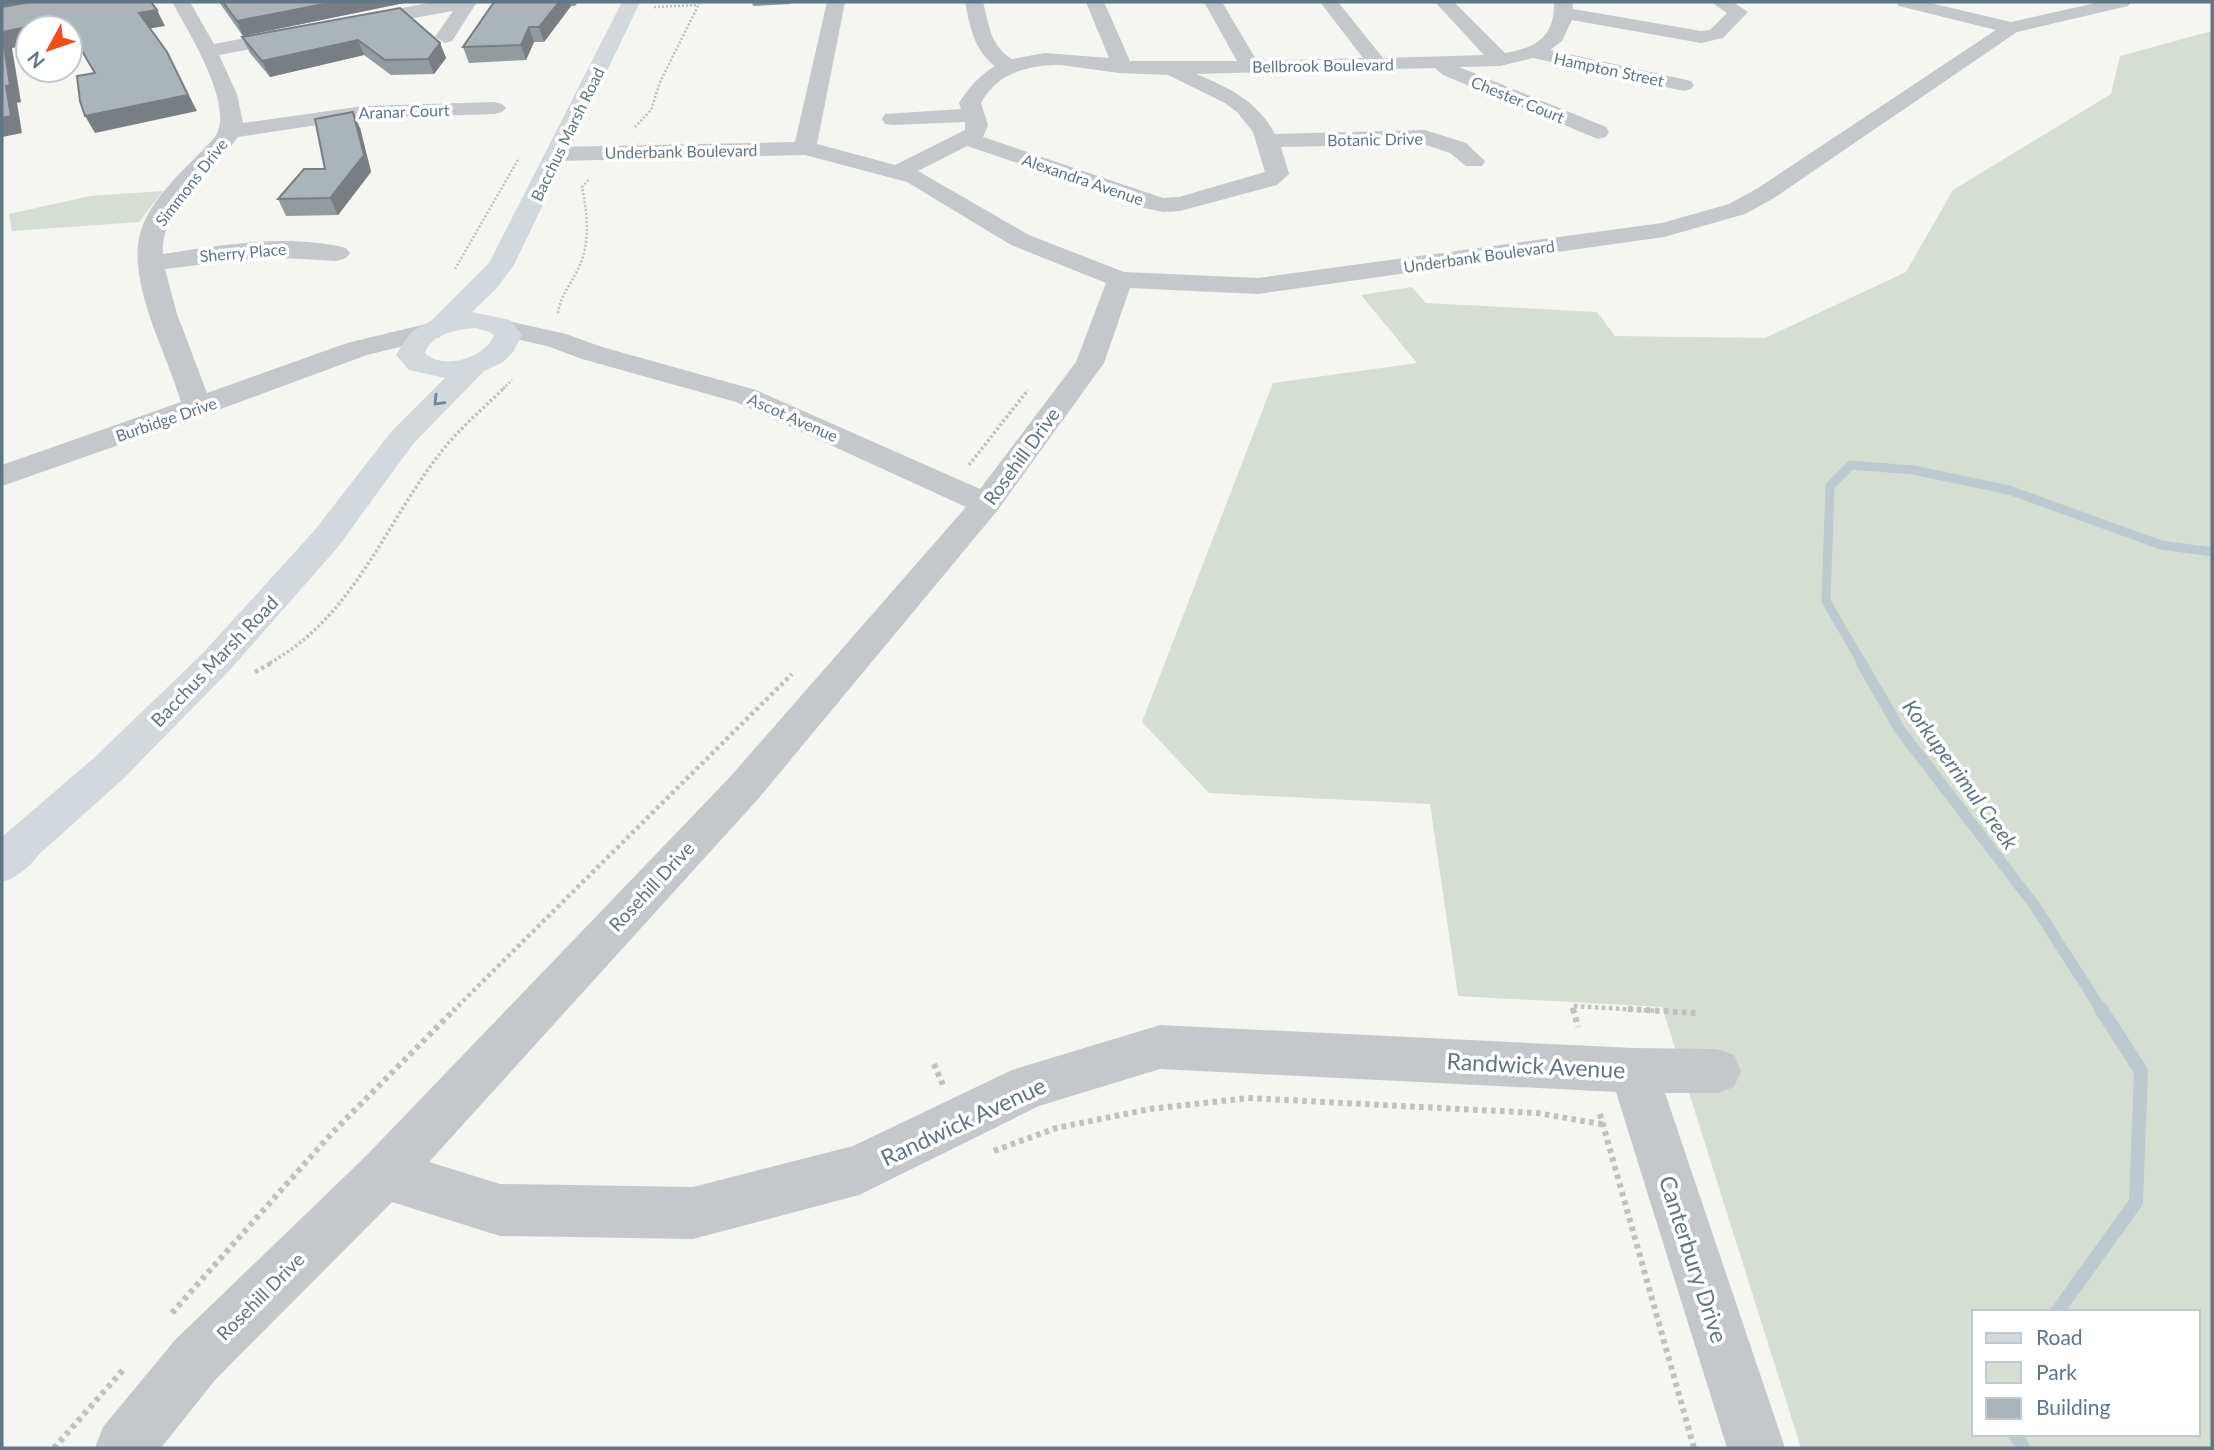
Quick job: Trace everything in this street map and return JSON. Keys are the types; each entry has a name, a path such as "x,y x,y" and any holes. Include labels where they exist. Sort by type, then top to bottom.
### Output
{"main road":[{"name":"Bacchus Marsh Road","path":"402,438 417,363 410,355 412,346 487,284 501,265 630,5"},
{"name":"Bacchus Marsh Road","path":"10,856 109,768 224,654 326,539 402,438 482,361 507,342 508,335 502,327 497,287 501,265"},
{"path":"436,328 475,320 502,327"},
{"path":"417,363 444,370 482,361"}],"street":[{"name":"Simmons Drive","path":"181,2 227,95 233,121 231,131 155,224 148,245 150,264 197,408"},
{"path":"805,148 836,2"},
{"path":"974,2 986,47 993,58 1011,67"},
{"path":"1095,2 1120,61 1119,67"},
{"path":"1213,2 1250,66"},
{"path":"1329,2 1377,63"},
{"path":"1444,2 1500,60"},
{"path":"1535,53 1561,29 1564,8 1701,37 1716,34 1739,12 1720,2"},
{"path":"1905,2 2011,28"},
{"name":"Underbank Boulevard","path":"557,153 805,148 907,174 1020,240 1120,280 1258,286 1664,230 1699,222 1737,209 1802,171 2011,28 2122,2"},
{"path":"207,51 440,6 467,4"},
{"path":"445,37 467,4"},
{"name":"Bellbrook Boulevard","path":"973,106 981,85 1011,67 1048,59 1159,69 1500,60 1535,53"},
{"name":"Hampton Street","path":"1535,53 1684,85"},
{"path":"893,119 973,106 1037,74 1048,59"},
{"name":"Chester Court","path":"1440,62 1450,71 1598,132"},
{"name":"Alexandra Avenue","path":"976,142 1097,182 1143,201 1163,205 1180,204 1269,180 1277,174 1270,141 1259,121 1232,97 1159,69"},
{"path":"907,174 976,142 973,106"},
{"name":"Aranar Court","path":"231,131 363,112 495,108"},
{"name":"Botanic Drive","path":"1270,141 1425,137 1458,148 1474,161"},
{"name":"Sherry Place","path":"150,264 265,248 297,248 337,253"},
{"name":"Rosehill Drive","path":"124,1448 195,1360 384,1174 744,788 970,496 1090,363 1120,280"},
{"path":"502,327 556,340 592,353"},
{"name":"Burbidge Drive","path":"2,476 329,360 436,328"},
{"path":"482,361 542,351 592,353"},
{"name":"Ascot Avenue","path":"592,353 746,396 970,496"},
{"name":"Burbidge Drive","path":"329,360 387,357 417,363"},
{"name":"Randwick Avenue","path":"384,1174 500,1210 693,1213 859,1170 1029,1086 1160,1047 1633,1070 1717,1071"},
{"name":"Canterbury Drive","path":"1633,1070 1756,1448"}],"path":[{"path":"630,5 699,5"},
{"path":"454,269 522,153"},
{"path":"970,496 968,465 1034,383"},
{"path":"164,1322 331,1134 799,667"},
{"path":"934,1064 976,1158 1056,1128 1150,1109 1248,1098 1537,1113 1652,1130"},
{"path":"54,1448 127,1364"}],"green space":[{"path":"2212,31 2212,1448 1801,1448 1662,1007 1458,996 1430,804 1209,793 1142,722 1273,383 1417,363 1361,295 1412,287 1426,303 1597,312 1615,336 1765,338 1906,272 1953,190 2111,94 2120,56"},
{"path":"163,191 139,222 12,231 9,214 90,196"}],"building":[{"path":"30,2 151,2 157,10 139,13 167,52 188,95 85,116 78,84 84,84 84,75 95,73 84,55 84,14 14,14 14,30 2,32 2,7"},
{"path":"223,2 334,2 237,21"},
{"path":"494,2 559,2 539,27 529,27 521,45 463,47"},
{"path":"400,8 440,43 428,59 385,60 358,40 262,61 242,37"},
{"path":"2,32 10,85 6,86 11,116 2,118"},
{"path":"353,112 364,155 330,198 278,199 304,169 325,169 315,119"}],"waterway":[{"name":"Korkuperrimul Creek","path":"1862,663 1826,601 1830,486 1851,465 1913,470 2009,490 2161,545 2212,552"},
{"name":"Korkuperrimul Creek","path":"1861,662 1900,730 2035,906 2102,1011"},
{"name":"Korkuperrimul Creek","path":"2058,1310 2136,1202 2141,1071 2101,1009"},
{"name":"Korkuperrimul Creek","path":"2016,1436 2023,1448"}]}
